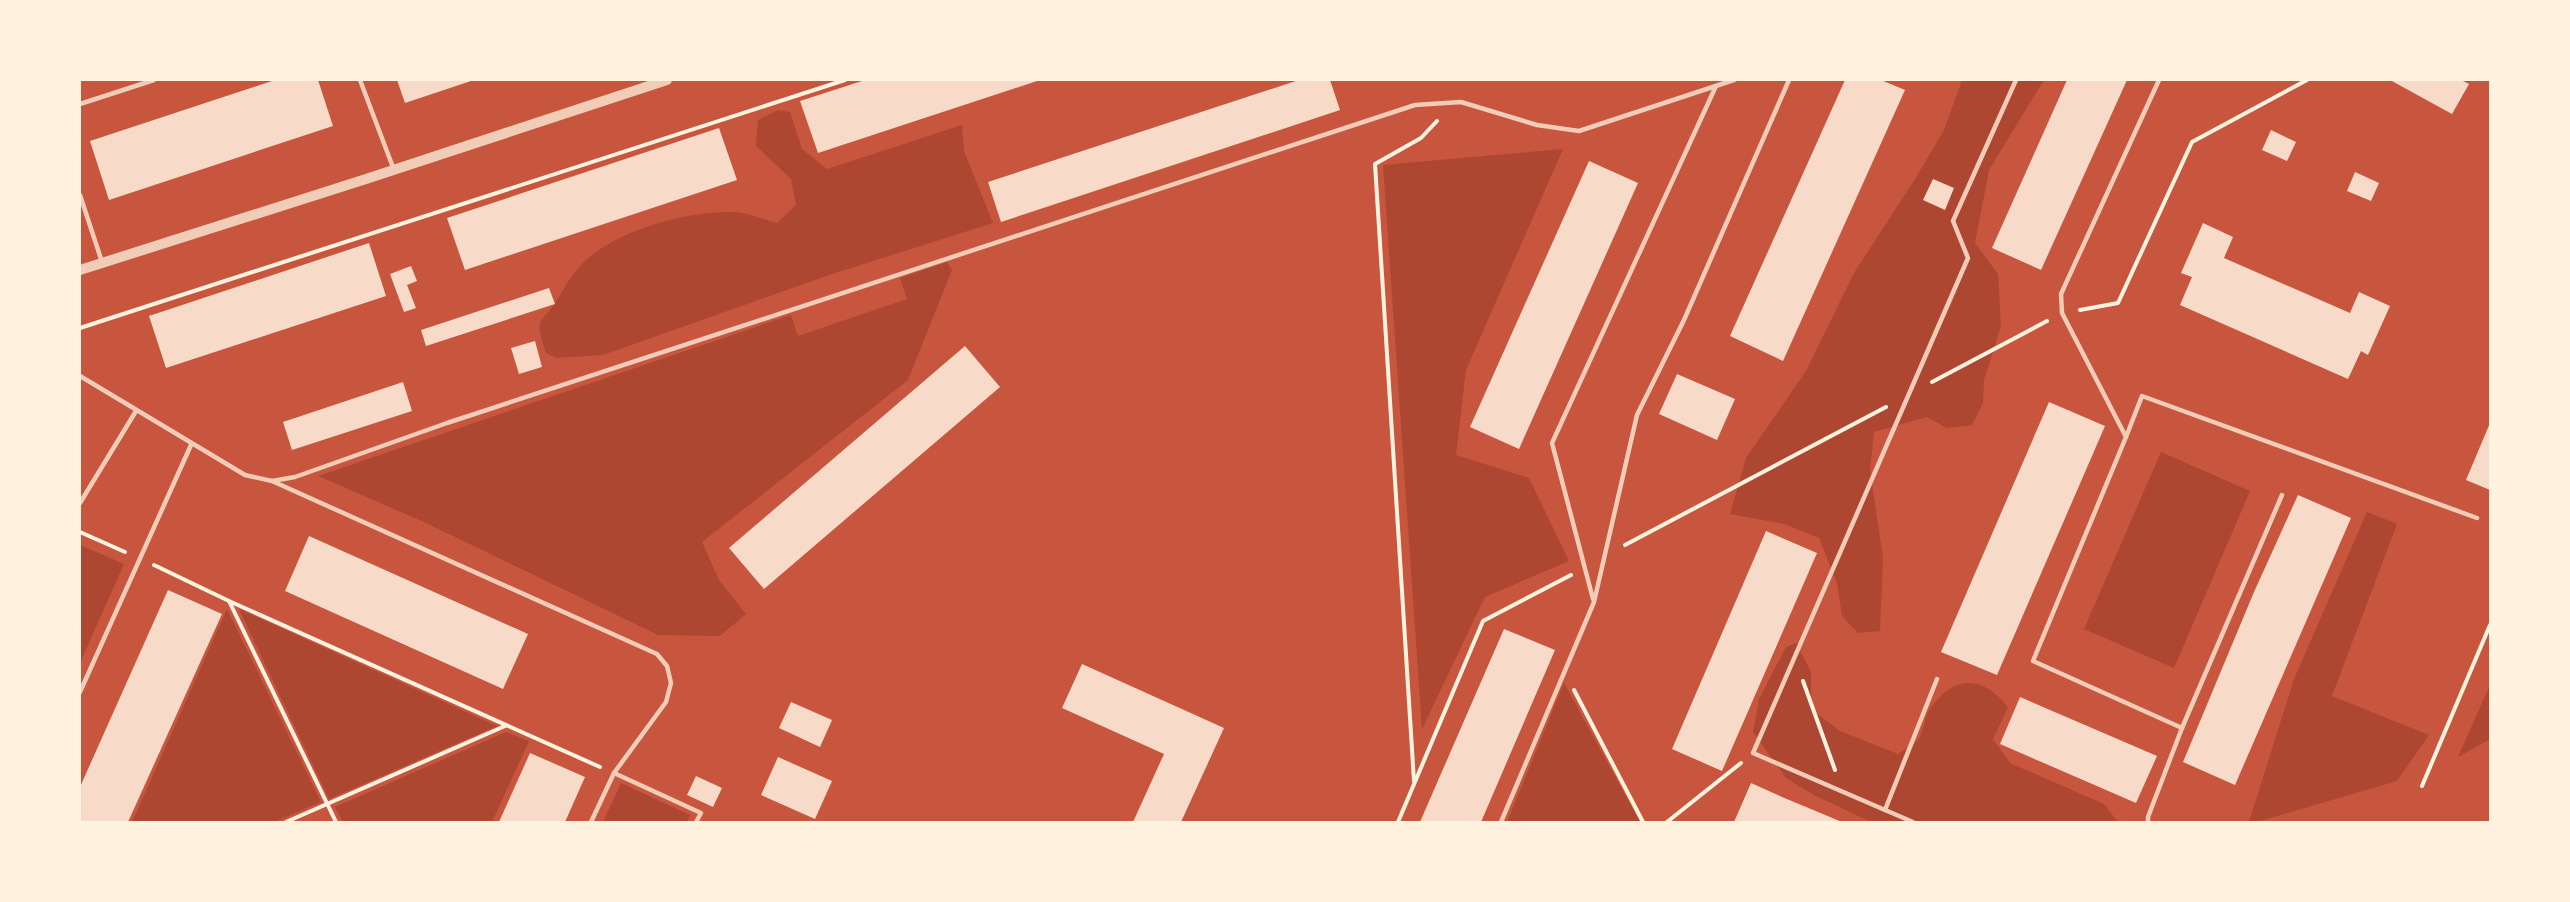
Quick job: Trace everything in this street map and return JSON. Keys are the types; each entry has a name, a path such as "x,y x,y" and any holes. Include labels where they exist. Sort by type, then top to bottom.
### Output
{"street":[{"path":"80,270 667,80"}],"lane":[{"path":"80,104 154,80"},
{"path":"360,80 394,170"},
{"path":"272,482 295,477 447,423 1416,105 1456,102 1537,125 1579,131 1734,80"},
{"path":"1501,822 1594,602 1637,415 1684,320 1790,80"},
{"path":"1913,822 1753,753 1968,258 1953,221 2016,80"},
{"path":"2126,437 2062,313 2061,294 2159,80"},
{"path":"1594,602 1552,443 1716,86"},
{"path":"80,195 102,262"},
{"path":"80,376 191,445 245,475 272,482 657,654 667,666 671,683 666,702 614,773 591,822"},
{"path":"2182,728 2033,661 2142,396 2477,518"},
{"path":"80,503 136,411"},
{"path":"80,692 191,445"},
{"path":"2148,822 2182,728 2282,495"},
{"path":"1885,810 1937,679"},
{"path":"614,773 701,813 696,822"}],"path":[{"path":"80,328 845,80"},
{"path":"1604,556 2062,313 2118,303 2192,142 2307,80"},
{"path":"1414,784 1375,164 1421,138 1456,102"},
{"path":"80,532 505,726 614,773"},
{"path":"1398,822 1483,621 1584,567"},
{"path":"229,601 336,822"},
{"path":"2422,786 2490,625"},
{"path":"1795,657 1843,792"},
{"path":"1565,671 1643,822"},
{"path":"286,822 505,726"},
{"path":"1667,822 1753,753"}],"shaded area":[{"path":"1962,80 2044,80 1989,170 1975,243 1998,274 2001,326 1984,380 1983,403 1972,425 1947,428 1927,417 1874,432 1870,470 1883,558 1880,631 1858,633 1842,616 1837,583 1819,538 1784,524 1730,514 1746,458 1806,371 1854,273 1944,130"},
{"path":"778,110 790,112 802,149 827,169 962,125 964,151 993,223 832,274 603,355 556,358 546,353 540,332 540,322 578,268 600,249 617,239 655,224 696,215 738,212 777,223 796,205 791,179 756,146 758,120"},
{"path":"1563,149 1466,370 1456,455 1529,478 1569,561 1485,597 1422,729 1383,165"},
{"path":"947,262 952,270 908,380 702,542 719,580 746,614 720,636 658,635 424,522 318,476 791,315 798,336 907,299 900,278"},
{"path":"2161,452 2250,491 2174,668 2084,629"},
{"path":"2367,512 2397,524 2332,696 2429,735 2397,781 2257,822 2249,822 2294,679"},
{"path":"80,545 124,564 80,663"},
{"path":"227,609 321,802 274,822 132,822"},
{"path":"239,609 497,726 329,799"},
{"path":"1796,643 1811,672 1811,709 1840,731 1898,754 1917,741 1929,710 1938,698 1958,685 1978,684 1998,696 2008,707 1993,739 2010,763 2104,804 2118,822 1871,822 1814,795 1786,778 1753,732 1759,699 1786,647"},
{"path":"1564,683 1640,822 1507,822"},
{"path":"2490,685 2490,739 2458,757"},
{"path":"506,732 529,741 492,822 343,822 335,807"},
{"path":"621,783 690,815 687,822 603,822"}],"building":[{"path":"275,80 318,80 333,126 109,200 90,141"},
{"path":"397,80 474,80 405,103"},
{"path":"865,80 1040,80 818,153 800,101"},
{"path":"1299,80 1330,80 1340,110 1001,222 988,182"},
{"path":"1845,80 1881,80 1905,90 1783,361 1730,336"},
{"path":"2067,80 2127,80 2041,270 1992,248"},
{"path":"2390,80 2461,80 2469,84 2452,114"},
{"path":"719,128 737,180 465,270 447,218"},
{"path":"2271,130 2296,142 2287,161 2262,150"},
{"path":"1589,161 1638,183 1519,449 1470,427"},
{"path":"2355,172 2379,183 2371,201 2347,191"},
{"path":"1933,179 1954,188 1945,210 1923,200"},
{"path":"2203,223 2233,237 2224,258 2350,313 2359,292 2390,306 2368,355 2361,351 2348,379 2180,305 2192,277 2181,273"},
{"path":"369,243 386,296 166,368 149,316"},
{"path":"411,266 417,281 407,285 416,308 404,312 390,274"},
{"path":"549,288 555,304 426,346 421,330"},
{"path":"535,341 542,367 519,374 511,348"},
{"path":"965,346 1000,387 764,589 729,548"},
{"path":"1677,374 1735,399 1717,440 1659,414"},
{"path":"403,382 412,411 292,450 283,422"},
{"path":"2049,402 2105,426 1997,675 1941,652"},
{"path":"2490,423 2490,490 2466,480"},
{"path":"2298,495 2351,518 2235,785 2183,762 2254,592"},
{"path":"1766,531 1817,553 1722,771 1672,749"},
{"path":"309,536 528,634 503,689 285,591"},
{"path":"168,590 222,614 128,822 80,822 80,787"},
{"path":"1504,629 1555,650 1481,822 1420,822"},
{"path":"1082,664 1224,728 1181,822 1133,822 1164,754 1062,708"},
{"path":"2020,697 2157,756 2136,803 2000,744"},
{"path":"791,702 832,720 820,747 779,728"},
{"path":"530,753 585,777 565,822 499,822"},
{"path":"778,757 832,781 815,819 761,795"},
{"path":"696,776 722,788 713,807 687,795"},
{"path":"1751,783 1782,797 1842,822 1734,822"}]}
